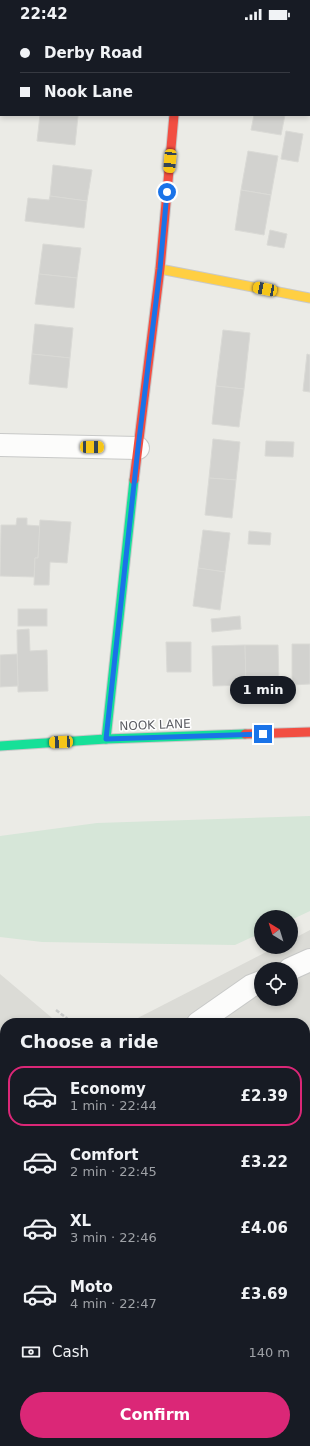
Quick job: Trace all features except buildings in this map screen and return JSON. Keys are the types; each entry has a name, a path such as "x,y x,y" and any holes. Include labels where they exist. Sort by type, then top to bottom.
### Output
{"street":[{"path":"106,739 138,448 160,269 174,116"},
{"path":"160,269 310,298"},
{"path":"0,445 138,448"},
{"name":"NOOK LANE","path":"0,746 106,739 310,732"},
{"path":"298,965 310,960"},
{"path":"205,1018 254,985"}],"path":[{"path":"56,1010 66,1018"}],"shaded area":[{"path":"310,930 310,1018 138,1018 262,954 298,954 298,936"},
{"path":"0,974 52,1018 0,1018"}],"green space":[{"path":"310,816 310,911 298,917 298,910 254,910 254,936 235,945 42,942 0,937 0,836 97,823"}],"traffic: fast":[{"path":"106,739 134,480"},
{"path":"0,746 106,739 245,734"}],"traffic: slow":[{"path":"160,269 310,298"}],"traffic: jam":[{"path":"134,480 160,269 174,116"},
{"path":"245,734 310,732"}],"route":[{"path":"167,192 160,269 138,448 106,739 263,734"}]}
